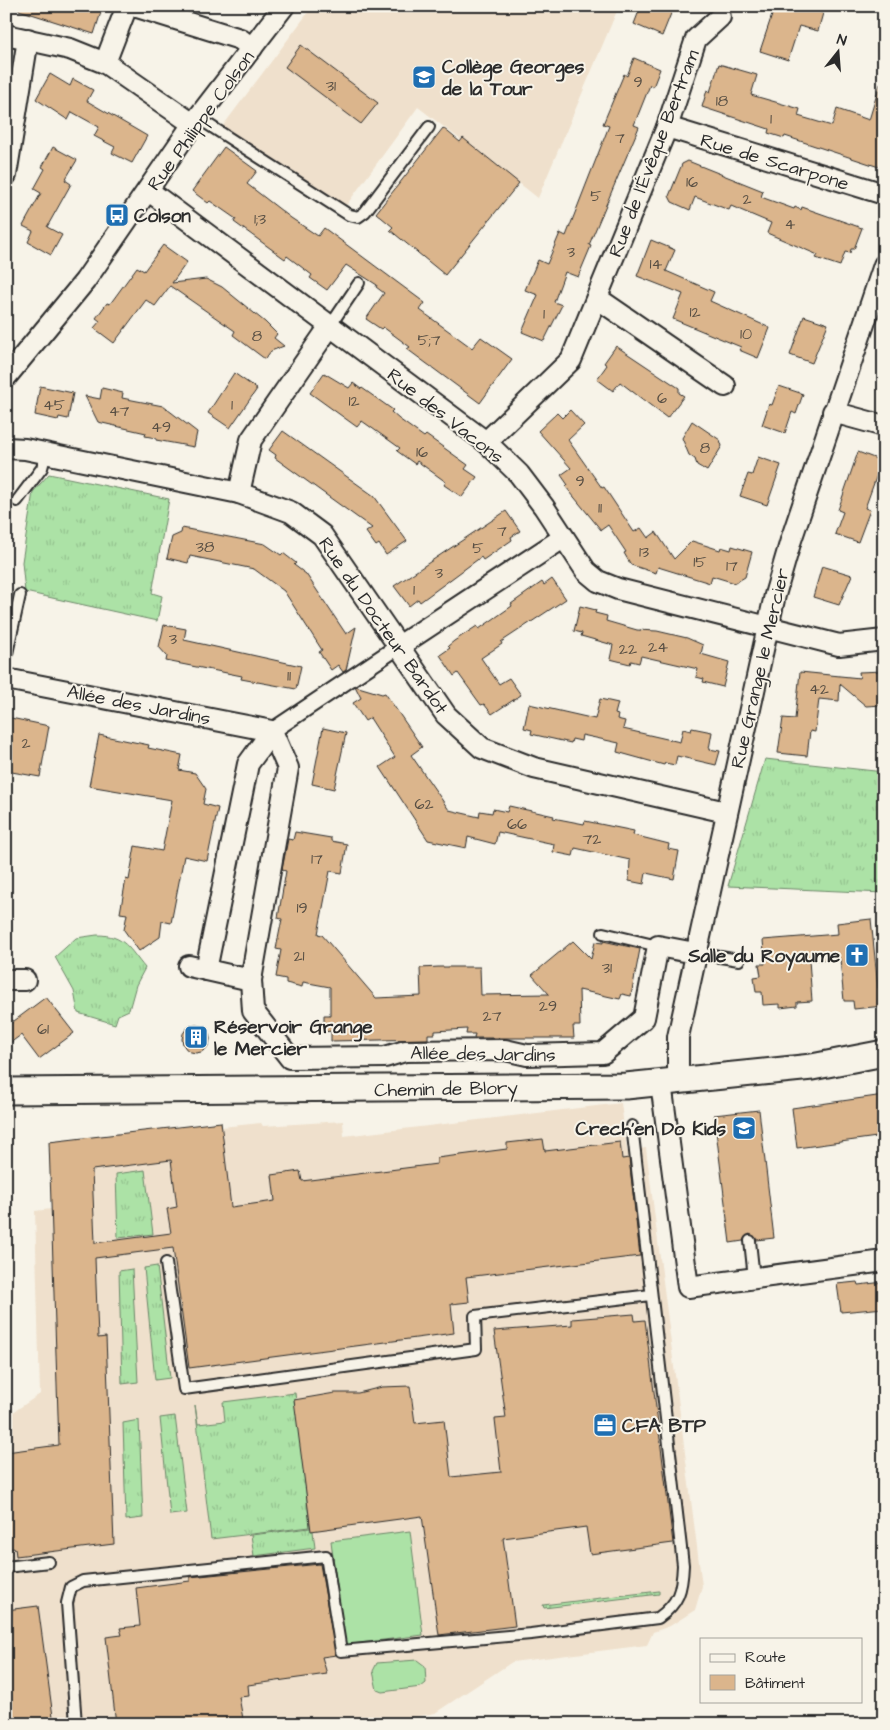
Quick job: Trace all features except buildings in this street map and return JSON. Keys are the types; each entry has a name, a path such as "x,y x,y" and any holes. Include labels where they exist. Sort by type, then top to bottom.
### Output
{"street":[{"path":"105,63 127,6"},
{"path":"134,6 240,39 252,48"},
{"name":"Rue Philippe Colson","path":"6,377 85,281 195,121 284,6"},
{"name":"Rue de l'Évêque Bertram","path":"486,442 571,360 667,127 696,39 720,17"},
{"path":"6,35 70,49 105,63 195,121"},
{"path":"6,175 28,39"},
{"name":"Rue de Scarpone","path":"667,127 884,194"},
{"name":"Rue des Vacons","path":"149,190 486,442 519,474 544,507 586,571 598,581 618,589 839,645 884,640"},
{"name":"Rue Grange le Mercier","path":"754,1278 688,1287 670,1082 695,953 766,627 791,540 884,266"},
{"path":"598,298 725,386"},
{"path":"239,493 251,440 330,326"},
{"path":"833,412 884,426"},
{"name":"Rue du Docteur Bardot","path":"6,448 46,453 239,493 291,512 322,535 446,716 482,748 534,768 726,812"},
{"path":"251,980 198,968 248,764 272,731 563,538"},
{"name":"Allée des Jardins","path":"6,679 272,731 288,768 251,980 253,1011 290,1058 384,1057 405,1051 505,1050 527,1055 603,1053 644,1018 658,946"},
{"path":"658,946 695,953"},
{"name":"Chemin de Blory","path":"6,1091 579,1087 670,1082 812,1067 884,1053"},
{"path":"754,1278 884,1261"}],"lane":[{"path":"195,121 349,215 358,217 365,212 429,127"},
{"path":"330,326 359,283"},
{"path":"17,501 42,468 46,453"},
{"path":"6,658 20,595"},
{"path":"603,933 658,946"},
{"path":"695,953 739,960"},
{"path":"76,1724 67,1603 71,1587 84,1581 326,1556 341,1652 531,1634 658,1618 671,1609 679,1595 683,1565 632,1126"},
{"path":"750,1241 754,1278"},
{"path":"166,1263 184,1389 476,1349 475,1316 651,1295"},
{"path":"6,1567 49,1562"}],"shaded area":[{"name":"Collège Georges de la Tour","path":"313,6 619,6 538,198 463,139 461,140 418,107 345,207 222,127"},
{"path":"621,1103 627,1151 646,1148 702,1586 695,1610 670,1626 653,1632 647,1645 512,1662 435,1713 377,1724 6,1724 6,1417 40,1394 35,1211 51,1209 49,1142 221,1122 222,1127 261,1123 263,1126 343,1121 344,1136"}],"green space":[{"path":"49,474 169,499 152,593 162,596 157,621 25,592 22,562 33,492"},
{"path":"765,759 884,772 884,893 728,886"},
{"path":"97,935 114,937 126,944 145,968 136,985 129,1010 118,1015 115,1024 78,1013 74,991 55,957 76,938"},
{"path":"145,1170 153,1234 118,1238 116,1174"},
{"path":"157,1266 170,1378 155,1380 144,1268"},
{"path":"132,1269 138,1382 122,1384 119,1271"},
{"path":"295,1393 310,1527 211,1539 195,1405 198,1424 225,1421 223,1402"},
{"path":"175,1416 187,1513 170,1515 160,1418"},
{"path":"139,1420 143,1518 126,1520 123,1423"},
{"path":"310,1528 313,1531 315,1548 254,1556 251,1535"},
{"path":"410,1531 423,1635 344,1645 331,1541"},
{"path":"659,1591 659,1594 544,1608 543,1605"},
{"path":"417,1660 425,1666 426,1683 421,1687 382,1692 377,1690 373,1671 377,1663"}],"place":[{"name":"Collège Georges de la Tour","path":"424,77"},
{"name":"Colson","path":"117,215"},
{"name":"Salle du Royaume","path":"857,955"},
{"name":"Réservoir Grange le Mercier","path":"196,1037"},
{"name":"Crech'en Do Kids","path":"744,1128"},
{"name":"CFA BTP","path":"605,1425"}]}
